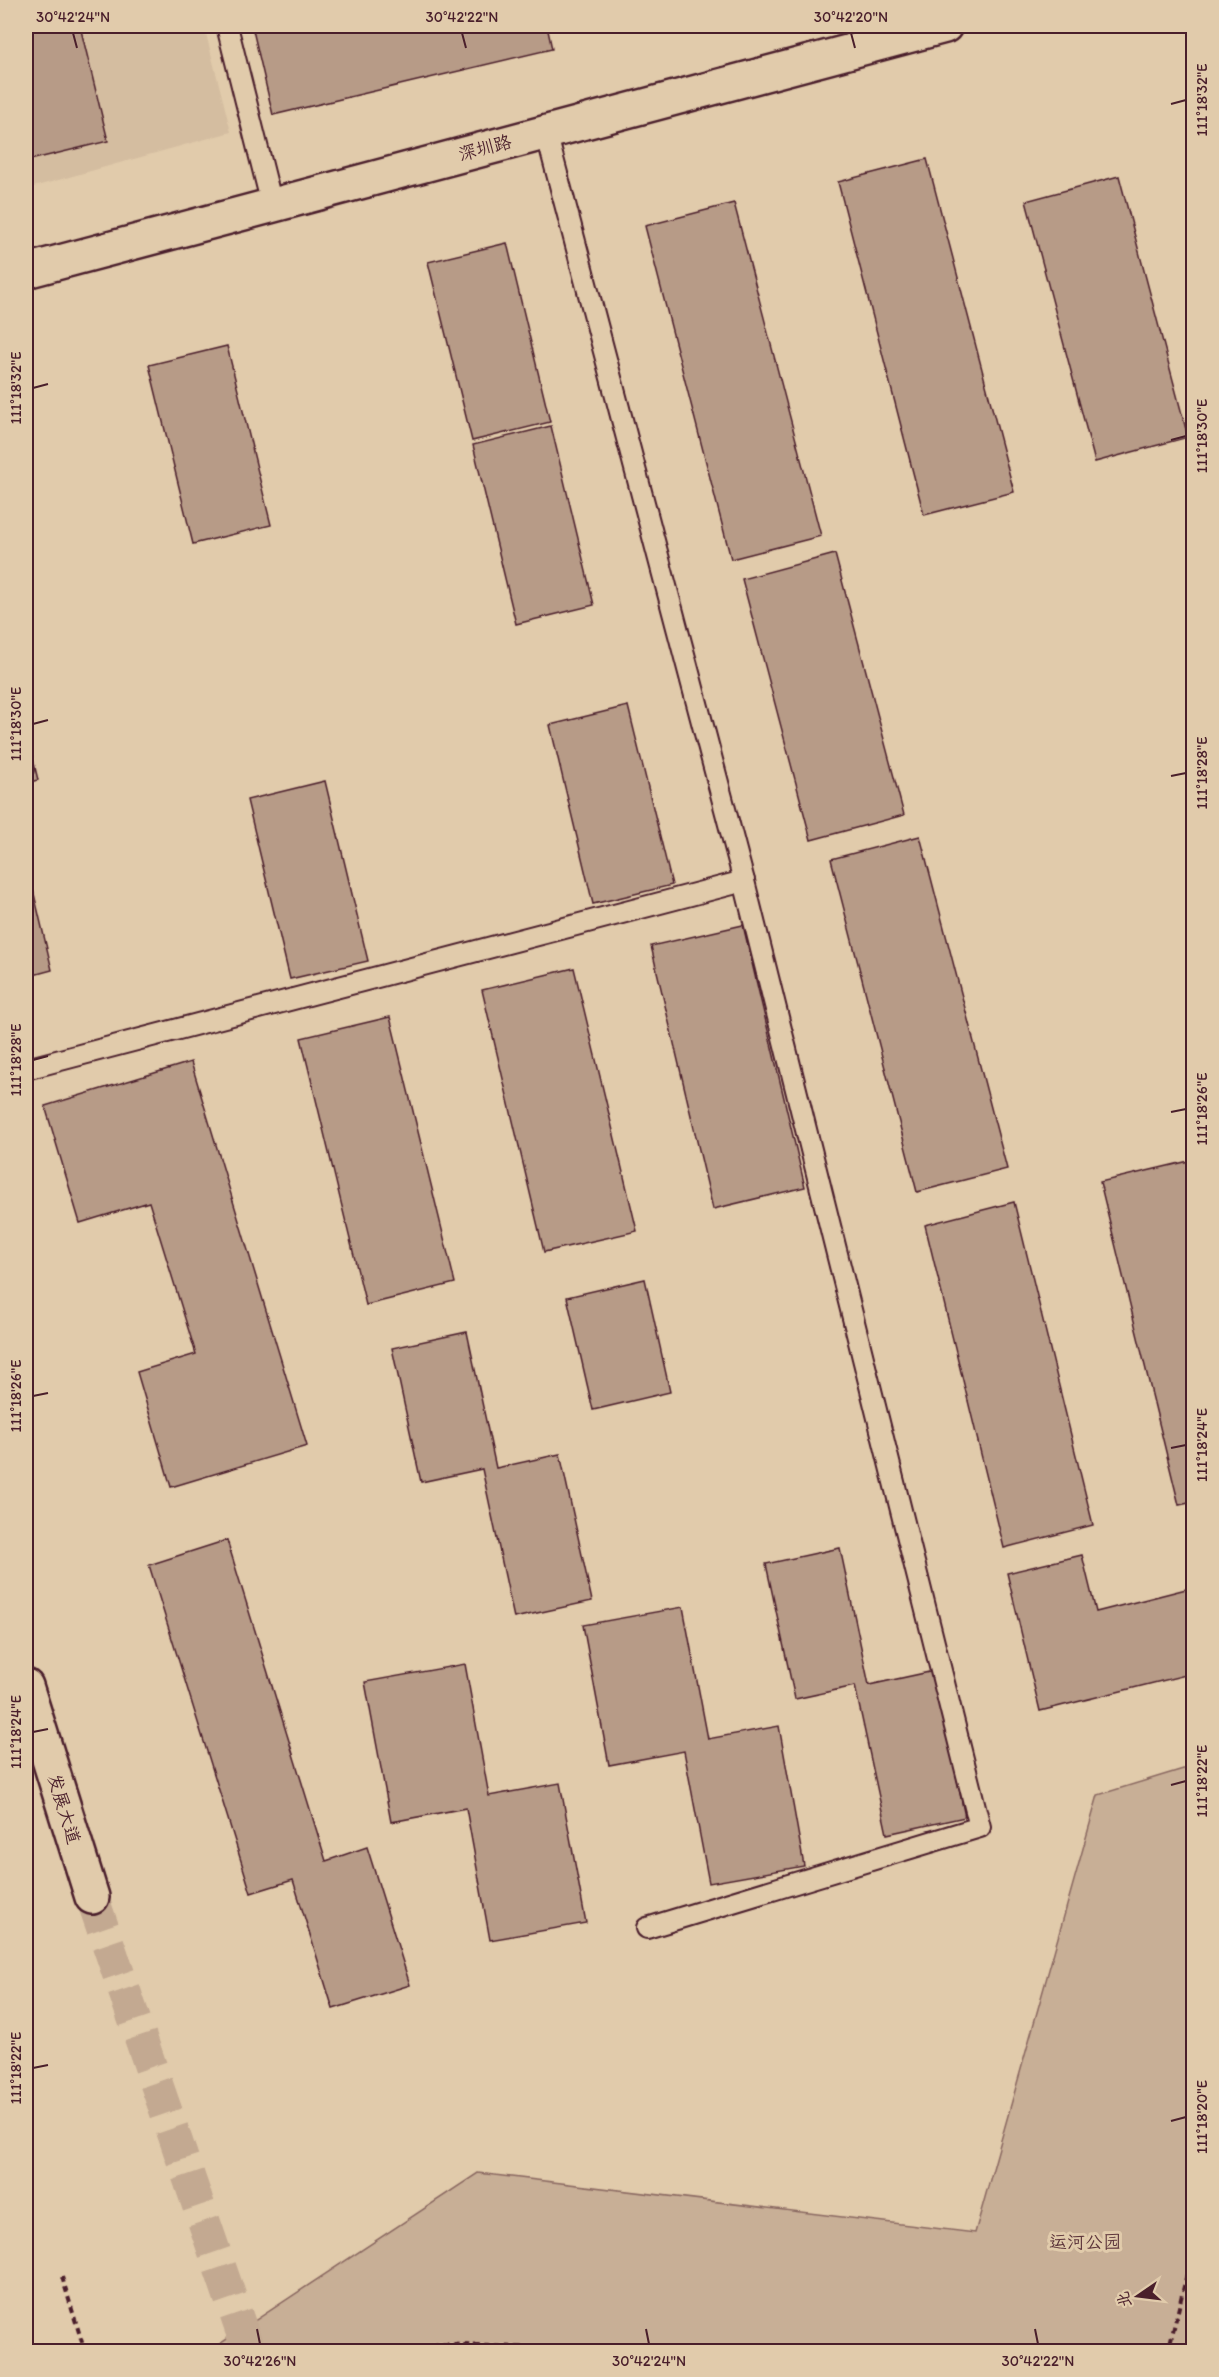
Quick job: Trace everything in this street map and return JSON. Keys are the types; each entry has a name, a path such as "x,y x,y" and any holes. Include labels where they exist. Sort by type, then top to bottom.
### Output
{"street":[{"name":"深圳路","path":"26,271 945,26"},
{"name":"发展大道","path":"26,1686 92,1897"}],"lane":[{"path":"227,26 272,205"},
{"path":"546,132 744,881 980,1827 647,1928"},
{"path":"26,1069 744,881"}],"path":[{"path":"1168,2352 1194,2245"},
{"path":"62,2277 85,2352"},
{"path":"412,2352 438,2344 541,2348 550,2352"}],"shaded area":[{"path":"26,26 204,26 231,132 26,189"}],"green space":[{"name":"运河公园","path":"1193,1766 1193,2351 209,2351 478,2173 975,2233 1098,1795"}],"building":[{"path":"26,26 80,26 108,141 26,161"},
{"path":"252,26 547,26 552,49 273,115"},
{"path":"927,159 1014,492 924,515 838,182"},
{"path":"1119,176 1188,437 1095,462 1026,201"},
{"path":"734,203 821,536 731,559 645,226"},
{"path":"507,243 550,422 472,441 428,262"},
{"path":"227,346 271,525 193,544 149,365"},
{"path":"551,426 594,605 516,624 473,445"},
{"path":"835,554 904,815 811,840 742,579"},
{"path":"628,706 672,885 593,904 550,725"},
{"path":"26,730 38,780 26,783"},
{"path":"325,781 368,961 290,979 247,800"},
{"path":"920,836 1007,1169 917,1192 831,859"},
{"path":"26,860 52,970 26,977"},
{"path":"743,925 805,1187 713,1209 651,946"},
{"path":"574,968 637,1231 544,1252 482,990"},
{"path":"390,1017 455,1283 366,1305 301,1038"},
{"path":"191,1062 307,1446 171,1487 137,1372 196,1354 149,1202 80,1223 45,1106"},
{"path":"1189,1161 1194,1180 1194,1502 1179,1505 1100,1182"},
{"path":"1014,1202 1093,1525 1004,1548 925,1225"},
{"path":"645,1279 670,1392 593,1410 567,1297"},
{"path":"467,1332 496,1468 560,1454 592,1601 514,1618 482,1469 421,1482 392,1348"},
{"path":"227,1540 326,1861 367,1847 410,1985 333,2009 293,1880 251,1893 149,1565"},
{"path":"840,1548 869,1685 934,1671 965,1817 887,1834 855,1686 795,1699 766,1564"},
{"path":"1082,1555 1096,1612 1194,1587 1194,1673 1040,1711 1007,1573"},
{"path":"683,1607 708,1739 779,1726 804,1866 709,1883 684,1751 609,1765 583,1625"},
{"path":"465,1664 489,1796 560,1783 586,1923 490,1940 466,1808 391,1822 365,1682"}],"tunnel":[{"path":"92,1897 249,2352"}]}
